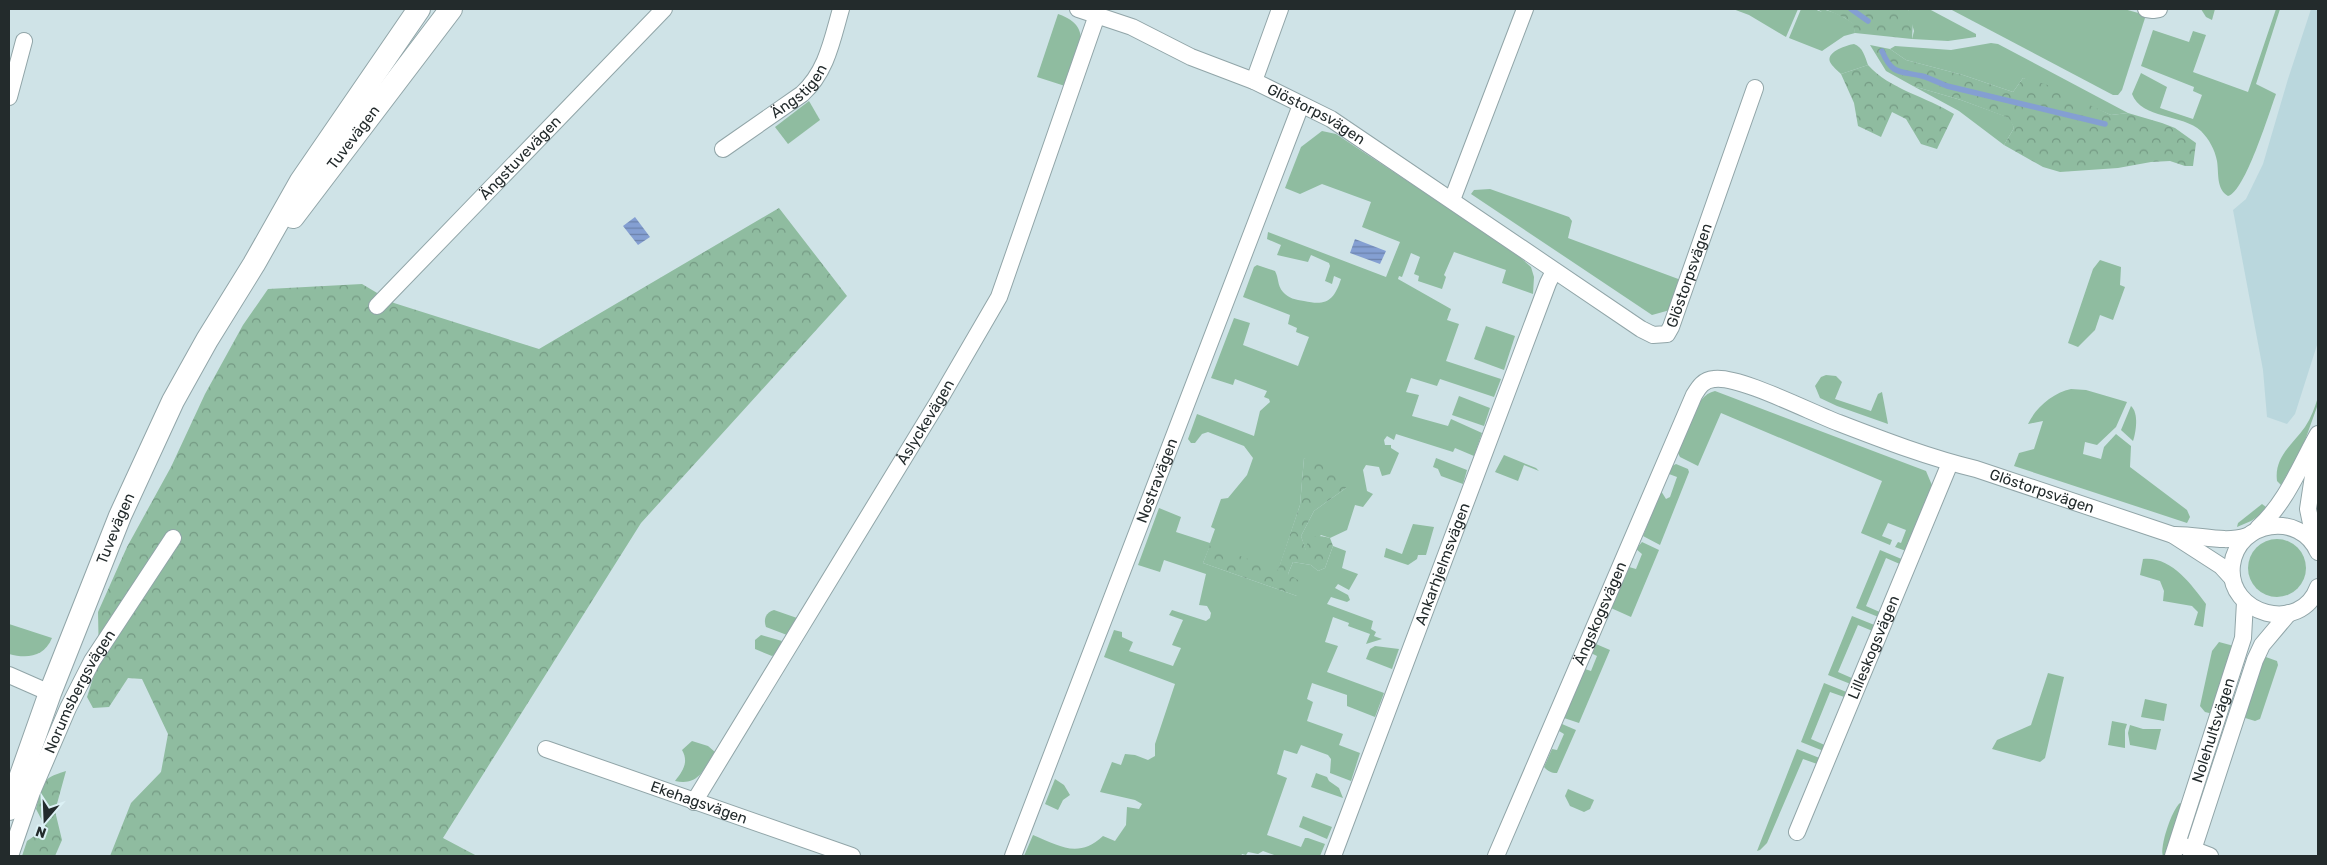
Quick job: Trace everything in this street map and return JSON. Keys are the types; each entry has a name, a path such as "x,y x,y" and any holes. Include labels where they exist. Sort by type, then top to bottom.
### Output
{"main road":[{"name":"Tuvevägen","path":"9,809 50,693 120,516 169,409 207,340 254,264 301,181 419,9"},
{"name":"Tuvevägen","path":"254,264 313,193 451,9"}],"street":[{"name":"Ängstuvevägen","path":"377,306 664,9"},
{"name":"Ängstigen","path":"723,149 802,94 814,83 821,73 841,9"},
{"name":"Glöstorpsvägen","path":"1078,9 1132,27 1191,57 1254,81 1331,119 1554,271 1653,335 1667,334 1671,327 1755,88"},
{"name":"Glöstorpsvägen","path":"1254,81 1280,9"},
{"path":"1452,200 1525,9"},
{"path":"2146,9 2159,9"},
{"name":"Åslyckevägen","path":"694,802 935,407 999,297 1097,14"},
{"path":"9,97 24,41"},
{"name":"Nostravägen","path":"1013,856 1301,105"},
{"name":"Ankarhjelmsvägen","path":"1333,856 1554,271"},
{"name":"Glöstorpsvägen","path":"1714,379 1734,381 1839,423 1950,463 1976,469 2174,535 2221,566 2232,578"},
{"name":"Ängskogsvägen","path":"1496,856 1694,395 1701,384 1714,379"},
{"path":"2245,602 2237,591 2232,578 2234,557 2240,544 2271,516 2318,434"},
{"path":"2318,440 2308,509 2318,551"},
{"name":"Lilleskogsvägen","path":"1797,832 1950,463"},
{"path":"2251,533 2268,526 2289,526 2305,535 2318,551"},
{"name":"Glöstorpsvägen","path":"2174,535 2237,540 2251,533"},
{"name":"Norumsbergsvägen","path":"10,856 32,792 68,708 92,661 172,538"},
{"name":"Nolehultsvägen","path":"2175,850 2243,638 2245,602 2263,613 2272,615 2297,610 2316,595"},
{"name":"Nolehultsvägen","path":"2192,853 2256,660 2266,639 2289,613"},
{"path":"9,675 50,693"},
{"name":"Ekehagsvägen","path":"546,749 852,856"},
{"path":"2175,850 2210,856"}],"shaded area":[{"path":"2311,9 2318,9 2318,342 2295,414 2287,424 2267,417 2263,370 2233,210 2246,199 2263,164"}],"green space":[{"path":"1733,9 1798,9 1786,37 1749,15"},
{"path":"1801,9 1814,9 1822,12 1817,9 1827,10 1845,18 1854,24 1855,33 1844,36 1822,51 1789,38"},
{"path":"1825,9 1908,9 1913,20 1912,39 1855,33 1853,24 1845,18"},
{"path":"1908,9 1929,9 1976,34 1976,37 1948,41 1912,39 1914,31"},
{"path":"1950,9 2124,9 2142,14 2145,18 2122,90 2118,95 2113,95"},
{"path":"2201,9 2215,9 2212,20 2206,17"},
{"path":"2276,9 2280,9 2256,84 2276,94 2249,167 2235,191 2228,196 2220,185 2217,161 2213,149 2201,131 2184,122 2144,108 2132,94 2141,73 2167,87 2160,108 2193,119 2202,95 2193,91 2194,87 2141,66 2153,30 2189,42 2193,31 2206,35 2193,72 2248,92"},
{"path":"1058,14 1070,20 1078,27 1081,36 1078,55 1065,86 1037,77"},
{"path":"1991,43 1998,44 2128,113 2111,115 2023,78 2013,92 1963,75 1906,60 1890,49 1895,46 1951,50"},
{"path":"1854,44 1862,50 1868,65 1841,74 1831,64 1831,55 1838,49"},
{"path":"1870,45 1890,49 1906,60 1963,75 2013,92 2023,78 2045,84 2111,115 2128,113 2162,123 2175,128 2196,143 2193,166 2185,166 2170,161 2151,162 2118,168 2060,172 2043,167 2004,145 2014,128 2009,118 1961,100 1913,86 1886,71"},
{"path":"1868,65 1897,87 1954,114 1937,149 1921,144 1906,119 1892,112 1881,137 1858,126 1854,103 1841,74"},
{"path":"1913,86 1961,100 2010,118 2014,128 2004,145 1959,111"},
{"path":"809,101 820,120 788,144 775,127"},
{"path":"1322,131 1336,134 1512,250 1531,267 1534,277 1533,294 1502,283 1506,270 1454,252 1444,275 1446,277 1442,289 1418,281 1419,276 1414,274 1420,257 1411,253 1402,277 1399,276 1398,279 1451,309 1447,320 1459,324 1446,361 1501,379 1494,397 1440,379 1437,386 1411,378 1406,392 1419,395 1412,416 1448,426 1451,419 1482,433 1474,456 1455,448 1453,452 1396,434 1394,440 1387,436 1384,440 1385,445 1391,445 1391,448 1399,453 1390,474 1382,476 1379,467 1366,465 1363,470 1367,491 1373,494 1363,507 1355,505 1347,530 1330,538 1321,535 1306,551 1301,536 1314,511 1346,488 1304,458 1300,505 1278,571 1210,546 1203,563 1297,596 1288,574 1293,562 1311,565 1318,571 1325,568 1333,546 1346,551 1342,568 1358,574 1349,590 1338,584 1335,588 1348,595 1350,600 1347,602 1331,597 1327,604 1373,621 1371,629 1376,632 1374,636 1382,639 1366,644 1370,634 1348,626 1349,623 1333,617 1325,642 1338,646 1327,672 1384,693 1375,717 1347,706 1347,695 1312,683 1307,699 1313,702 1307,721 1343,734 1339,745 1360,753 1351,781 1330,773 1331,759 1328,755 1301,745 1297,754 1284,750 1277,774 1287,778 1267,835 1301,847 1305,838 1325,844 1320,856 1277,856 1263,851 1258,854 1248,852 1246,855 1242,854 1241,856 1024,856 1033,835 1060,846 1077,849 1094,843 1103,836 1115,841 1126,825 1127,807 1139,809 1142,804 1135,800 1100,792 1112,762 1121,765 1125,754 1135,755 1148,760 1155,756 1155,744 1175,684 1104,657 1114,630 1122,632 1122,637 1133,642 1129,651 1173,666 1181,648 1172,645 1183,620 1169,615 1172,610 1206,621 1210,618 1211,613 1207,606 1199,605 1206,574 1164,560 1160,572 1138,565 1159,508 1181,517 1176,532 1210,543 1215,529 1211,527 1221,499 1228,498 1247,475 1253,458 1244,446 1208,432 1202,434 1195,443 1191,443 1188,439 1197,414 1254,436 1260,411 1270,402 1269,399 1264,397 1267,391 1235,379 1233,385 1211,378 1234,318 1250,323 1243,345 1298,366 1309,337 1296,332 1297,328 1288,324 1290,315 1243,297 1254,267 1257,265 1275,271 1281,289 1290,297 1318,303 1332,297 1341,279 1334,276 1332,284 1325,281 1330,266 1329,263 1311,255 1308,262 1277,255 1281,245 1267,239 1268,232 1386,277 1400,242 1362,227 1371,202 1322,184 1300,194 1285,188 1301,147"},
{"path":"1490,189 1569,217 1572,221 1568,238 1681,280 1670,310 1652,315 1471,194 1474,190"},
{"path":"779,208 847,296 641,523 443,838 477,856 110,856 131,803 161,772 168,734 142,679 128,678 109,707 93,708 87,697 99,660 98,612 127,547 171,467 205,394 243,325 268,289 362,284 394,303 539,349"},
{"path":"2100,260 2121,267 2120,285 2125,287 2113,320 2100,315 2095,330 2078,347 2068,343 2093,269"},
{"path":"1486,326 1515,336 1504,370 1474,359"},
{"path":"1826,375 1836,376 1842,382 1835,399 1871,411 1878,394 1882,392 1888,424 1820,398 1815,386 1821,377"},
{"path":"2071,389 2086,390 2127,402 2116,427 2097,445 2085,442 2083,454 2101,459 2104,447 2116,434 2131,446 2130,467 2187,510 2190,517 2187,523 2014,466 2019,453 2034,449 2043,421 2028,424 2031,418 2052,397"},
{"path":"1715,391 1926,471 1934,490 1906,551 1895,547 1898,542 1901,543 1906,530 1888,523 1882,536 1892,540 1890,545 1861,533 1882,481 1721,413 1698,466 1680,457 1678,453 1691,417 1701,400"},
{"path":"1459,396 1490,408 1484,426 1452,415"},
{"path":"2318,397 2318,404 2303,446 2281,485 2277,481 2278,465 2285,452 2307,424"},
{"path":"2131,406 2134,409 2136,418 2133,441 2121,430"},
{"path":"1504,455 1539,471 1524,465 1518,481 1495,472"},
{"path":"1304,458 1344,473 1346,488 1314,511 1301,536 1306,550 1308,540 1313,537 1330,538 1333,546 1325,568 1318,571 1311,565 1293,562 1288,574 1303,583 1297,596 1203,563 1210,545 1278,570 1300,505"},
{"path":"1436,458 1467,470 1463,484 1441,476 1438,469 1433,467"},
{"path":"1676,464 1688,469 1689,472 1660,545 1643,536 1661,491 1666,499 1670,497 1677,477 1669,474 1672,466"},
{"path":"2262,504 2266,507 2260,515 2237,527 2238,523"},
{"path":"1413,524 1434,527 1426,555 1418,555 1417,559 1408,565 1384,557 1386,548 1402,554"},
{"path":"2277,539 2288,541 2301,552 2306,568 2304,579 2293,592 2277,597 2266,595 2253,584 2248,568 2250,557 2261,544"},
{"path":"1642,542 1659,550 1631,617 1611,608 1629,567 1636,569 1642,554 1636,549"},
{"path":"1880,550 1904,560 1902,565 1886,558 1866,606 1882,613 1881,618 1856,608"},
{"path":"2143,559 2163,562 2187,580 2206,604 2203,627 2194,625 2198,612 2192,606 2163,601 2164,591 2160,581 2140,575"},
{"path":"774,610 797,618 787,635 766,627 766,616"},
{"path":"1852,616 1877,626 1875,632 1858,625 1838,672 1854,679 1853,685 1828,675"},
{"path":"9,624 52,638 40,653 28,656 9,654"},
{"path":"761,635 782,641 776,654 772,656 755,649 755,640"},
{"path":"2219,642 2234,646 2213,714 2205,712 2200,706 2212,651"},
{"path":"1596,644 1610,650 1579,723 1564,718 1585,669 1591,671 1597,656 1591,653"},
{"path":"1375,646 1399,649 1392,669 1366,659 1370,649"},
{"path":"2263,656 2277,661 2278,665 2260,719 2255,721 2242,717"},
{"path":"2048,673 2064,677 2045,758 2040,762 1992,749 1997,740 2031,725"},
{"path":"1824,683 1849,693 1847,698 1830,692 1811,739 1827,746 1826,752 1801,742"},
{"path":"2145,699 2167,704 2164,721 2141,717"},
{"path":"2112,721 2127,724 2125,748 2108,745"},
{"path":"1562,724 1576,730 1557,773 1553,773 1544,767 1552,749 1557,750 1564,734 1559,731"},
{"path":"2130,725 2143,729 2161,729 2156,750 2130,745 2128,733"},
{"path":"692,741 708,746 715,752 704,770 695,779 683,782 675,781 685,762 682,750"},
{"path":"1797,749 1822,759 1820,765 1803,759 1767,843 1757,851"},
{"path":"66,771 55,811 62,840 55,856 22,856 27,841 46,828 36,809 41,788 46,780"},
{"path":"1316,773 1327,777 1329,781 1339,788 1343,798 1311,787"},
{"path":"1055,779 1064,785 1070,795 1063,800 1058,810 1045,804"},
{"path":"1568,789 1594,800 1590,809 1584,812 1570,806 1565,796"},
{"path":"2180,803 2184,804 2166,856 2163,856 2163,845 2167,829 2173,813"},
{"path":"1303,816 1332,827 1327,839 1299,827"}],"water":[{"path":"635,217 650,237 638,245 623,226"},
{"path":"1355,239 1386,251 1380,264 1350,253"}],"waterway":[{"path":"1851,9 1868,21"},
{"path":"1882,51 1889,64 1897,71 1925,77 1947,86 2105,124"}]}
